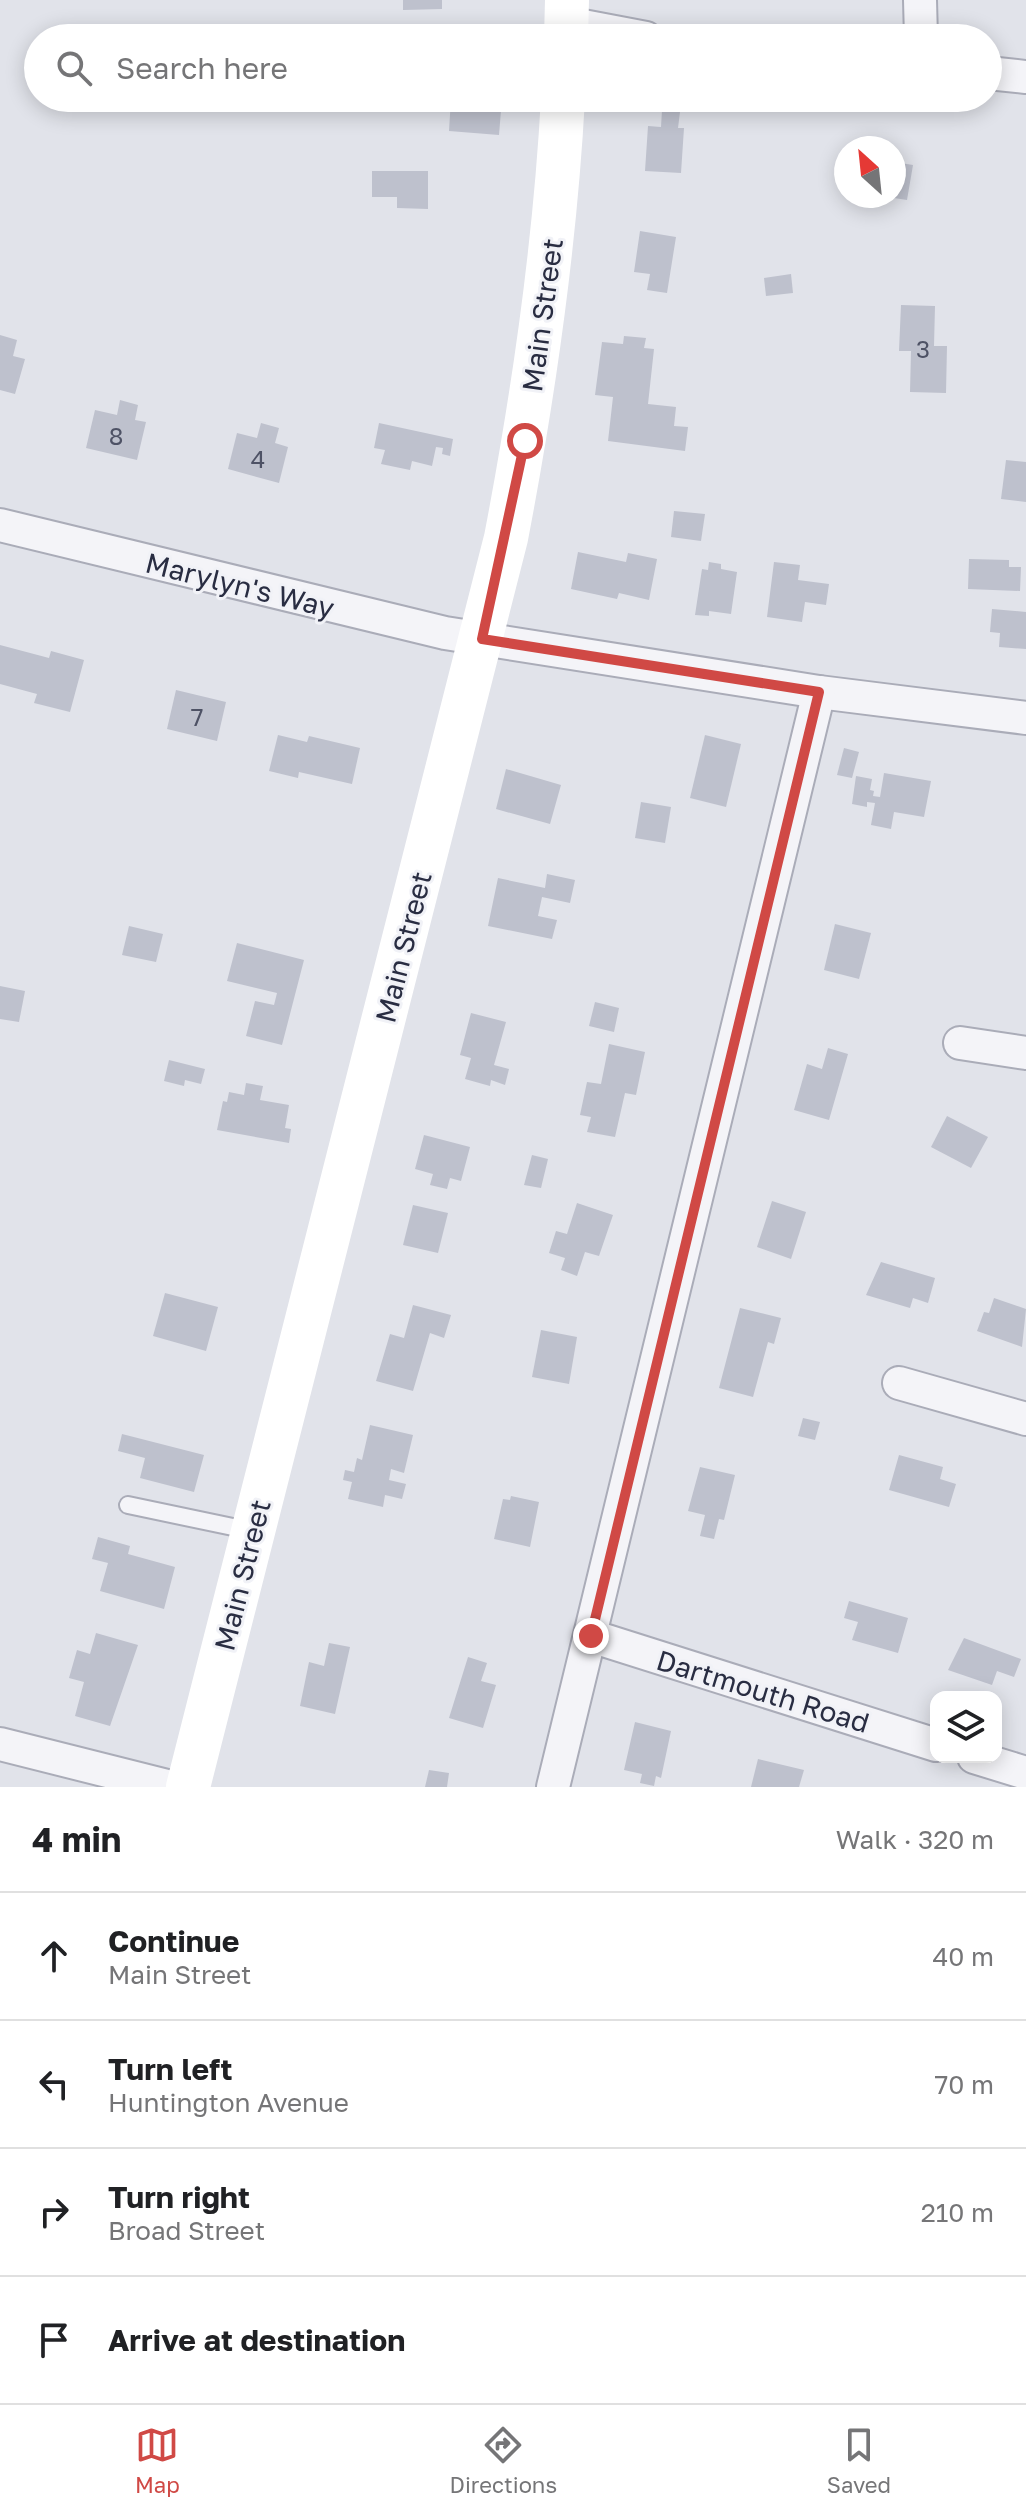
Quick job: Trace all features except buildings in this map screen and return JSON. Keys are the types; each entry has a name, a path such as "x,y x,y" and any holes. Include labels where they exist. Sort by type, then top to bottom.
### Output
{"main road":[{"name":"Main Street","path":"188,1787 482,639 525,441 553,236 562,112"}],"street":[{"path":"920,0 921,24"},
{"path":"1002,74 1026,77"},
{"name":"Marylyn's Way","path":"0,525 403,625 819,692 1026,718"},
{"path":"553,1787 819,692"},
{"path":"960,1043 1026,1053"},
{"path":"899,1383 1026,1419"},
{"name":"Dartmouth Road","path":"591,1636 930,1743"},
{"path":"0,1744 171,1787"},
{"path":"994,1763 1026,1773"}],"lane":[{"path":"128,1505 254,1531"}],"route":[{"path":"525,441 482,639 819,692 591,1636"}]}
